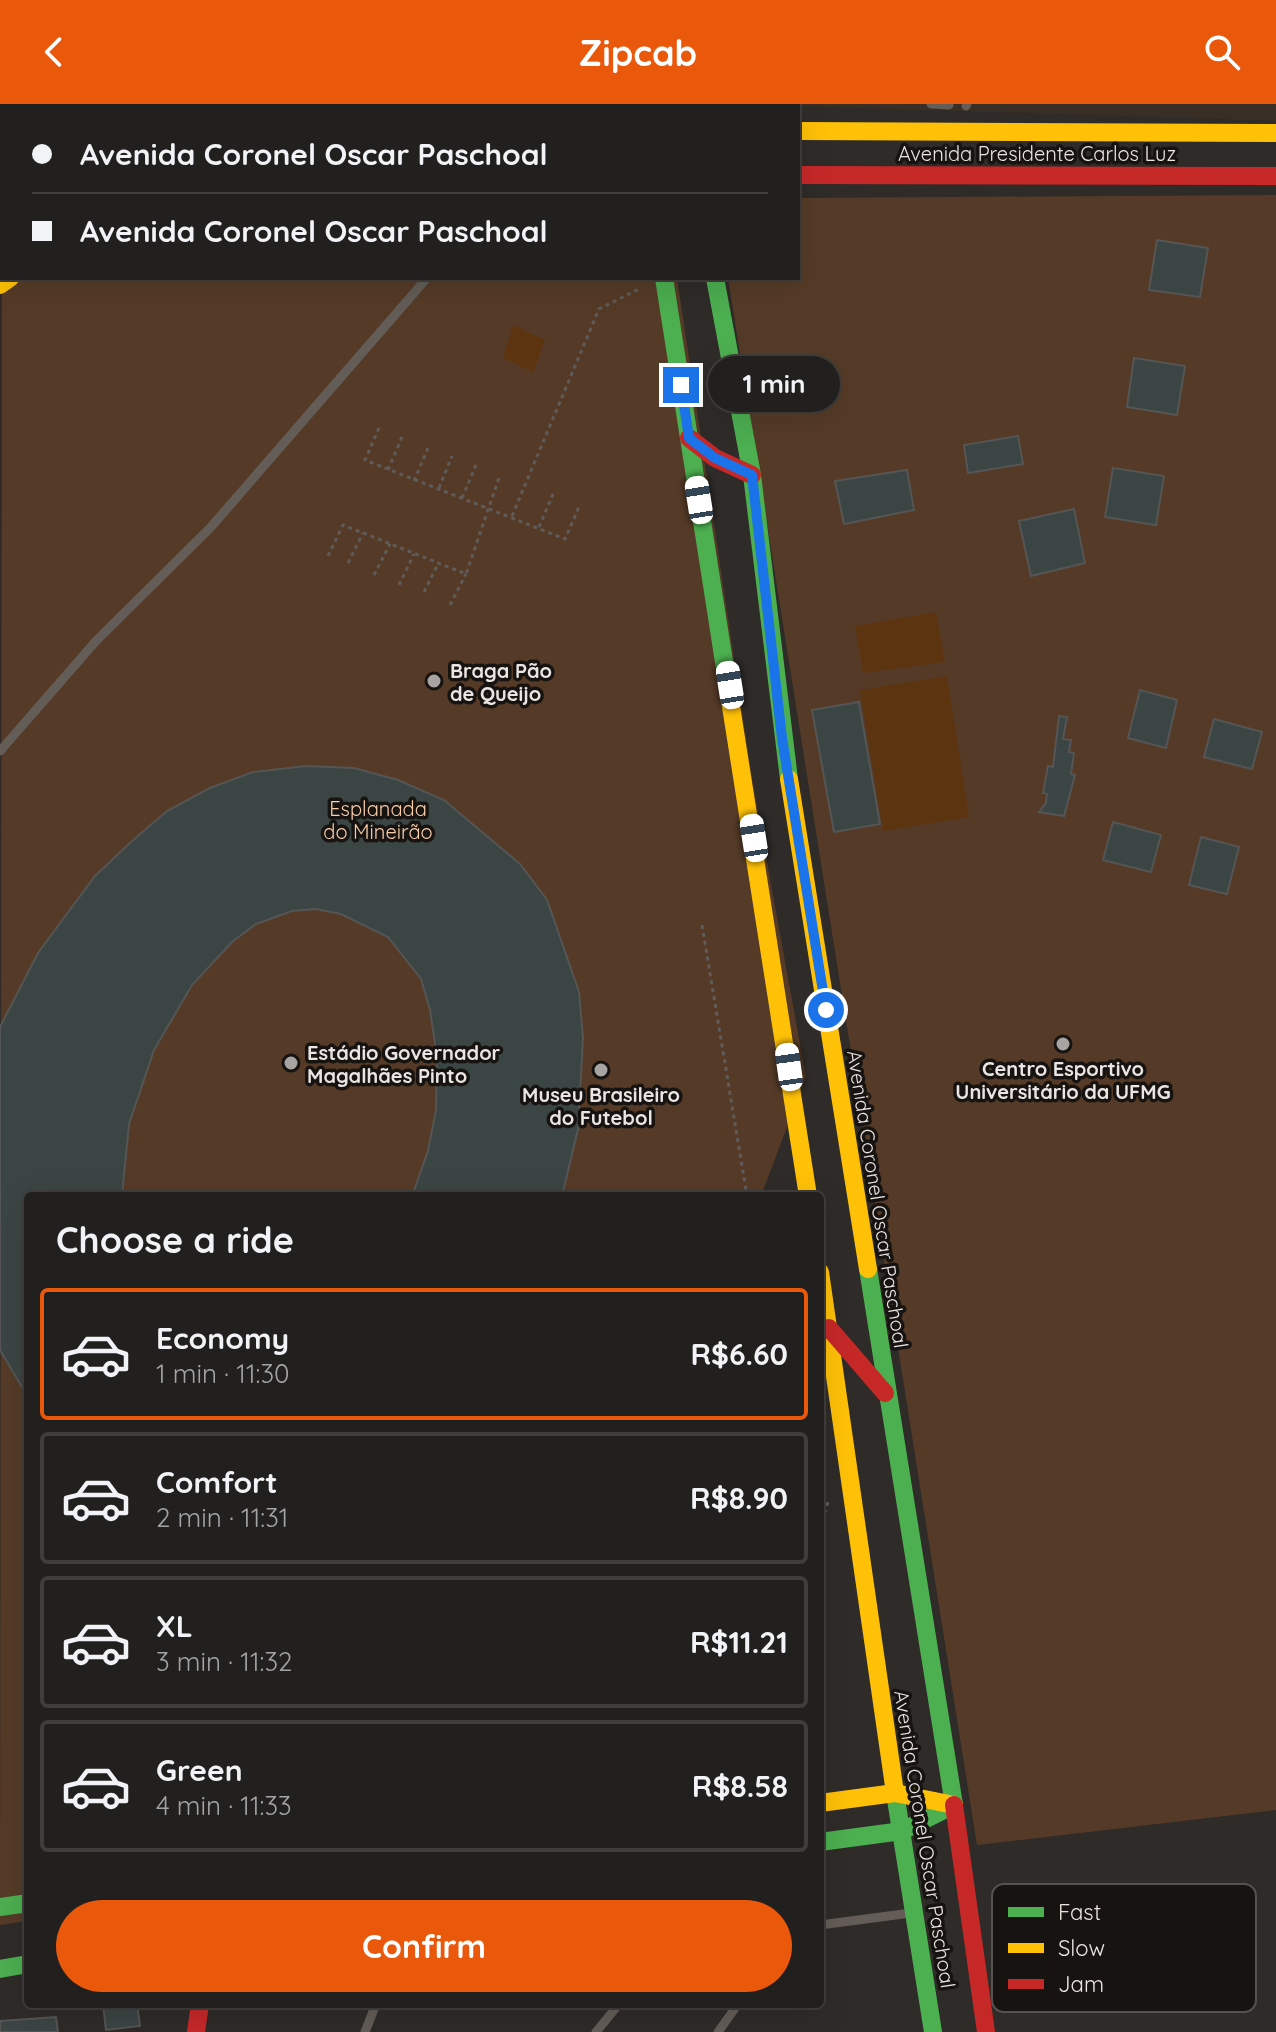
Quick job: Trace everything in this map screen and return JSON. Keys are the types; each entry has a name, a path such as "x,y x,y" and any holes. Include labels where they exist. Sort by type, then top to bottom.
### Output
{"main road":[{"name":"Avenida Presidente Carlos Luz","path":"800,131 1276,133"},
{"name":"Avenida Presidente Carlos Luz","path":"800,175 1276,176"},
{"path":"664,280 689,438 756,767 808,1192"},
{"name":"Avenida Coronel Oscar Paschoal","path":"715,280 752,475 782,738 954,1805 986,2032"},
{"path":"689,438 715,458 752,475"},
{"path":"756,767 782,738"},
{"name":"Avenida Coronel Oscar Paschoal","path":"824,1300 895,1793 933,2032"},
{"path":"828,1327 886,1394"},
{"path":"824,1802 895,1793 954,1805"},
{"path":"824,1841 902,1831 954,1805"},
{"path":"0,1907 24,1904"},
{"path":"0,1969 24,1965"},
{"path":"196,2032 199,2008"}],"lane":[{"path":"931,104 949,105"},
{"path":"0,751 96,641 211,527 425,280"},
{"path":"824,1924 914,1913"},
{"path":"365,2032 374,2008"},
{"path":"596,2032 616,2008"},
{"path":"718,2032 735,2008"}],"path":[{"path":"512,516 599,309 628,297 645,284"},
{"path":"379,428 365,460 414,481 512,516 565,539 579,507"},
{"path":"388,470 402,437"},
{"path":"414,481 428,448"},
{"path":"439,488 452,456"},
{"path":"462,498 476,465"},
{"path":"450,605 466,574 486,508 500,475"},
{"path":"539,527 553,494"},
{"path":"328,556 343,525 466,574"},
{"path":"348,563 363,533"},
{"path":"374,575 390,544"},
{"path":"399,585 414,554"},
{"path":"424,592 439,562"},
{"path":"702,925 746,1192"}],"shaded area":[{"path":"800,104 1276,104 1276,121 800,106"},
{"path":"513,325 545,340 533,372 503,358"},
{"path":"936,612 945,662 863,673 855,626"},
{"path":"947,676 969,817 883,831 860,690"}],"green space":[{"name":"Centro Esportivo Universitário da UFMG","path":"1276,195 1276,1810 977,1845 728,280 800,280 800,198"},
{"name":"Esplanada do Mineirão","path":"2,280 677,280 753,785 806,1077 763,1192 24,1192 24,1922 0,1925"}],"building":[{"path":"1157,240 1208,248 1200,297 1149,290"},
{"path":"1134,358 1185,366 1177,415 1127,407"},
{"path":"1018,436 1023,464 968,473 964,445"},
{"path":"1113,468 1164,476 1156,525 1105,517"},
{"path":"907,470 914,510 844,524 835,481"},
{"path":"1074,509 1085,563 1031,576 1019,521"},
{"path":"1140,690 1177,700 1166,748 1128,738"},
{"path":"859,702 880,824 834,832 812,710"},
{"path":"1059,716 1067,717 1063,739 1071,740 1069,752 1074,753 1071,774 1075,775 1064,816 1039,812 1046,803 1047,794 1043,793 1048,766 1053,767"},
{"path":"1214,719 1262,732 1252,769 1204,757"},
{"name":"Estádio Governador Magalhães Pinto","path":"306,766 354,768 398,780 444,800 520,864 547,900 579,992 583,1038 578,1129 563,1192 413,1192 428,1151 436,1110 437,1057 430,1010 421,979 388,937 341,914 316,909 292,911 256,924 232,942 192,985 154,1050 129,1124 122,1192 24,1192 24,1390 0,1350 0,1027 38,953 95,876 167,811 210,788 253,772"},
{"path":"1113,822 1161,835 1151,872 1103,860"},
{"path":"1201,837 1239,847 1227,894 1189,885"},
{"path":"103,2008 138,2008 140,2026 106,2030"},
{"path":"56,2017 58,2032 0,2032 0,2021"}],"traffic: fast":[{"path":"664,280 727,681"},
{"path":"715,280 752,475 789,779"},
{"path":"868,1269 954,1805"},
{"path":"895,1793 933,2032"},
{"path":"824,1841 902,1831 954,1805"},
{"path":"0,1907 24,1904"},
{"path":"0,1969 24,1965"}],"traffic: slow":[{"path":"800,131 1276,133"},
{"path":"0,285 7,280"},
{"path":"727,681 807,1192"},
{"path":"789,779 868,1269"},
{"path":"824,1300 895,1793"},
{"path":"824,1802 895,1793 954,1805"}],"traffic: jam":[{"path":"800,175 1276,176"},
{"path":"689,438 715,458 752,475"},
{"path":"829,1328 885,1393"},
{"path":"954,1805 986,2032"},
{"path":"196,2032 199,2008"}],"place":[{"name":"Braga Pão de Queijo","path":"434,681"},
{"name":"Centro Esportivo Universitário da UFMG","path":"1063,1044"},
{"name":"Estádio Governador Magalhães Pinto","path":"291,1063"},
{"name":"Museu Brasileiro do Futebol","path":"601,1070"}],"route":[{"path":"681,385 689,438 715,458 752,475 782,738 826,1010"}]}
